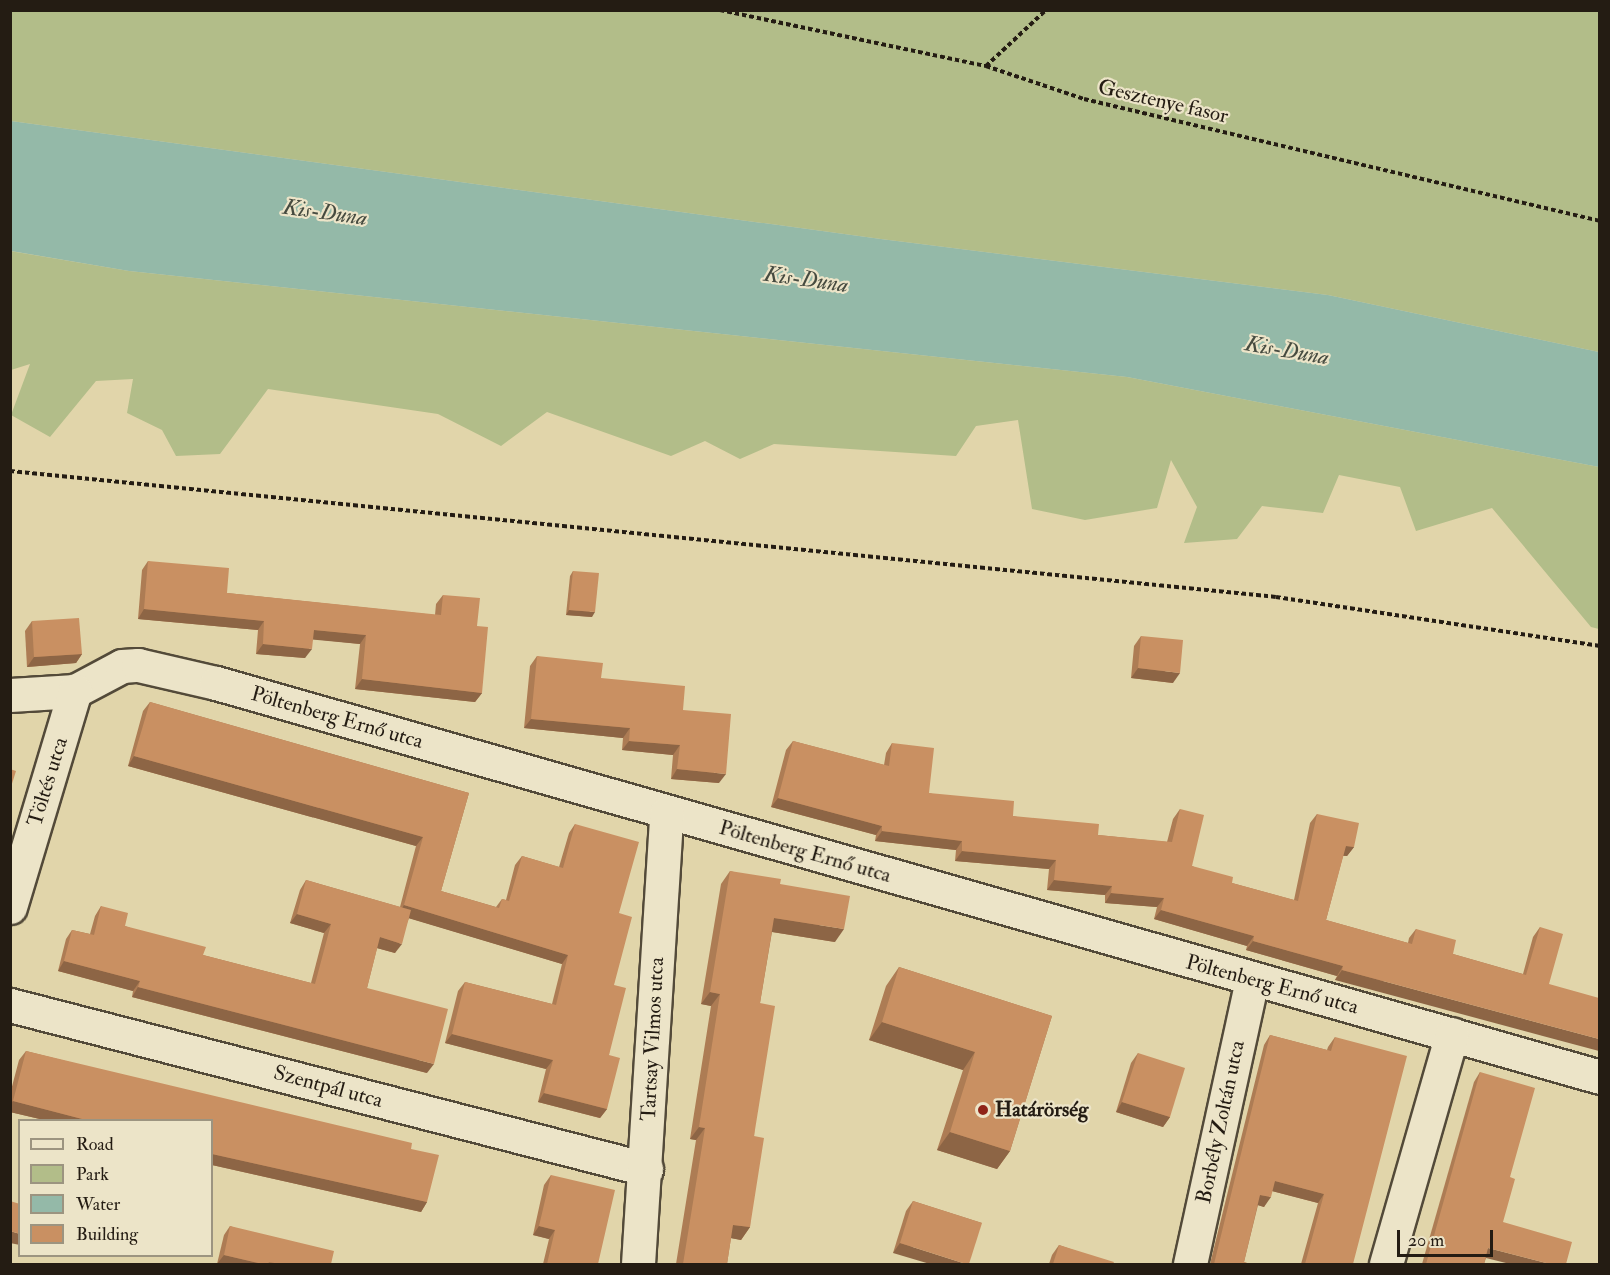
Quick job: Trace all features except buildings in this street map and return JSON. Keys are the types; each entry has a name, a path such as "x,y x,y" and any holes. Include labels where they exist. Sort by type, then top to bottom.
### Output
{"street":[{"name":"Pöltenberg Ernő utca","path":"10,695 75,691 122,666 138,664 1599,1077"},
{"name":"Töltés utca","path":"10,907 75,691"},
{"name":"Tartsay Vilmos utca","path":"638,1264 646,1169 666,813"},
{"name":"Borbély Zoltán utca","path":"1190,1264 1252,980"},
{"name":"Szentpál utca","path":"10,1005 646,1169"},
{"path":"1386,1264 1452,1034"}],"path":[{"name":"Gesztenye fasor","path":"720,10 986,66 1084,99 1599,221"},
{"path":"986,66 1046,10"},
{"path":"10,471 1276,597 1599,646"}],"green space":[{"path":"11,11 1599,11 1599,352 1328,295 881,239 11,121"},
{"path":"10,251 129,271 1127,377 1599,467 1599,629 1591,627 1492,508 1416,531 1400,487 1339,475 1323,513 1262,506 1237,539 1184,543 1197,507 1171,460 1157,508 1085,520 1032,509 1018,420 976,426 956,456 774,444 740,459 705,441 671,456 547,412 501,446 438,414 268,389 220,454 176,456 162,430 127,413 133,379 96,381 50,437 11,415 30,364 11,370"}],"water":[{"name":"Kis-Duna","path":"11,121 881,239 1328,295 1599,352 1599,467 1127,377 129,271 11,251"}],"place":[{"name":"Határörség","path":"983,1110"}]}
